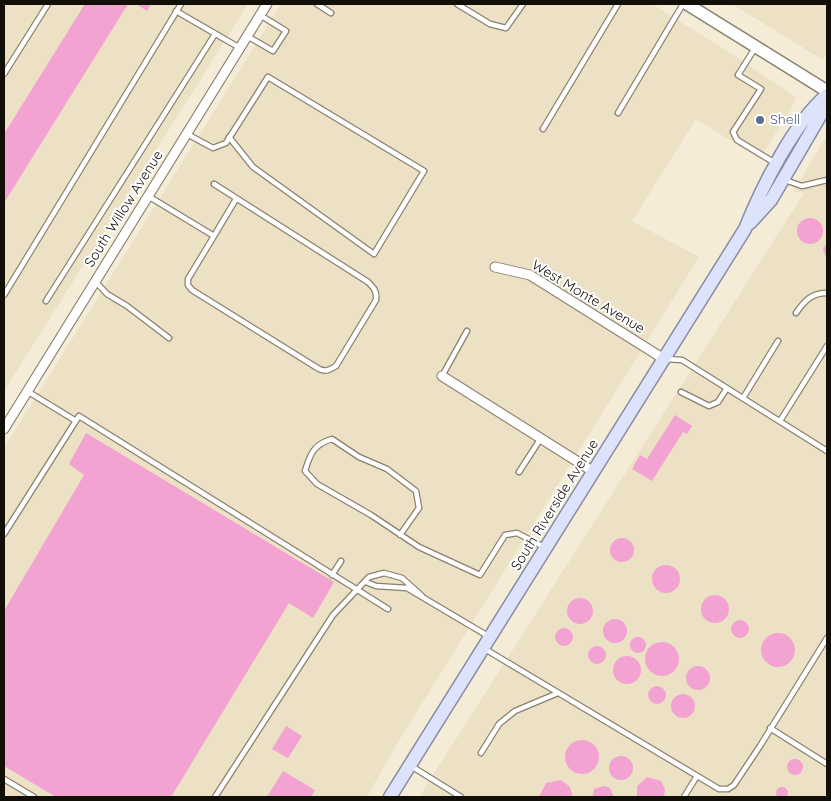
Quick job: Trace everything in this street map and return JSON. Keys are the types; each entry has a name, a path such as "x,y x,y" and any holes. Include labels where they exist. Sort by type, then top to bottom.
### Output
{"main road":[{"path":"688,4 827,93"},
{"name":"South Riverside Avenue","path":"745,229 761,189 776,164 813,106 827,93"},
{"name":"South Riverside Avenue","path":"390,797 745,229 771,200 784,180 823,111 827,100"}],"street":[{"name":"South Willow Avenue","path":"4,429 267,4"},
{"name":"West Monte Avenue","path":"495,267 530,275 664,359"},
{"path":"442,376 594,472"}],"lane":[{"path":"4,74 48,4"},
{"path":"4,294 181,4"},
{"path":"316,4 331,13"},
{"path":"457,4 490,24 506,28 523,4"},
{"path":"543,130 618,4"},
{"path":"618,113 683,4"},
{"path":"176,11 240,48"},
{"path":"247,36 273,51 286,31 260,15"},
{"path":"46,302 215,34"},
{"path":"756,46 738,75 760,88 733,132 736,140 776,164"},
{"path":"187,134 213,148 226,143 229,137 268,77 424,171 374,254 253,167 229,137"},
{"path":"784,180 802,186 827,180"},
{"path":"214,184 368,282 374,289 377,294 376,300 336,366 325,372 319,369 192,290 188,284 188,278 236,199"},
{"path":"148,196 214,236"},
{"path":"95,281 107,294 127,306 169,338"},
{"path":"796,313 805,299 816,294 827,293"},
{"path":"442,376 467,331"},
{"path":"743,398 778,341"},
{"path":"780,421 827,346"},
{"path":"664,359 682,360 827,451"},
{"path":"680,392 709,406 718,402 727,388"},
{"path":"27,391 76,421"},
{"path":"4,534 79,416 388,609"},
{"path":"519,472 541,438"},
{"path":"400,535 419,508 416,491 386,469 359,457 332,439 321,442 311,452 305,471 317,484 419,547 480,575 505,535 517,533 546,548"},
{"path":"332,575 342,561"},
{"path":"215,797 333,615 369,577 384,573 402,578 422,596 558,693 719,789 728,789 734,785 827,638"},
{"path":"366,582 376,586 406,588 422,596"},
{"path":"482,754 499,724 515,711 558,693"},
{"path":"770,728 827,764"},
{"path":"410,765 461,797"},
{"path":"684,797 698,776"},
{"path":"4,779 34,797"}],"shaded area":[{"path":"4,4 248,4 4,391"},
{"path":"281,4 652,4 735,56 797,98 760,159 696,119 632,221 699,257 395,747 367,797 6,797 4,796 4,448"},
{"path":"732,4 827,4 827,53 823,60"},
{"path":"827,135 827,797 419,797 804,193 793,192"}],"building":[{"path":"85,4 128,4 4,203 4,134"},
{"path":"136,4 151,4 147,11"},
{"path":"810,218 819,222 823,231 819,240 810,244 801,240 797,231 801,222"},
{"path":"827,242 827,260 823,249"},
{"path":"675,415 692,426 687,434 683,432 652,481 632,469 640,455 647,459"},
{"path":"86,433 334,582 313,618 289,603 171,797 56,797 4,766 4,611 84,475 69,464"},
{"path":"622,538 630,542 634,550 630,558 622,562 614,558 610,550 614,542"},
{"path":"666,565 676,569 680,579 676,589 666,593 656,589 652,579 656,569"},
{"path":"715,595 725,599 729,609 725,619 715,623 705,619 701,609 705,599"},
{"path":"580,598 589,602 593,611 589,620 580,624 571,620 567,611 571,602"},
{"path":"615,619 624,622 627,631 624,640 615,643 606,640 603,631 606,622"},
{"path":"740,620 746,623 749,629 746,635 740,638 734,635 731,629 734,623"},
{"path":"560,628 568,628 573,633 571,644 560,646 555,641 555,633"},
{"path":"778,633 785,634 790,638 794,643 794,657 790,662 785,666 778,667 771,666 766,662 762,657 761,650 762,643 766,638 771,634"},
{"path":"638,637 646,645 638,653 630,645"},
{"path":"662,642 674,647 679,659 674,671 662,676 650,671 645,659 650,647"},
{"path":"593,646 601,646 606,651 604,662 593,664 588,659 588,651"},
{"path":"627,656 637,660 641,670 637,680 627,684 617,680 613,670 617,660"},
{"path":"698,666 707,669 710,678 707,687 698,690 689,687 686,678 689,669"},
{"path":"653,686 661,686 666,691 664,702 653,704 648,699 648,691"},
{"path":"683,694 688,695 694,701 694,711 688,717 683,718 678,717 672,711 671,706 672,701 678,695"},
{"path":"286,726 302,736 288,758 272,749"},
{"path":"582,740 589,741 594,745 598,750 598,764 594,769 589,773 582,774 575,773 570,769 566,764 565,757 566,750 570,745 575,741"},
{"path":"621,756 630,759 633,768 630,777 621,780 612,777 609,768 612,759"},
{"path":"792,759 798,759 803,764 801,773 792,775 787,770 787,764"},
{"path":"283,771 315,790 311,797 267,797"},
{"path":"647,777 661,781 665,789 664,797 637,797 637,786"},
{"path":"561,780 570,787 573,797 539,797 546,783"},
{"path":"604,786 610,788 614,797 592,797 594,789"},
{"path":"782,787 788,793 782,799 776,793"}],"place":[{"name":"Shell","path":"760,120"}]}
